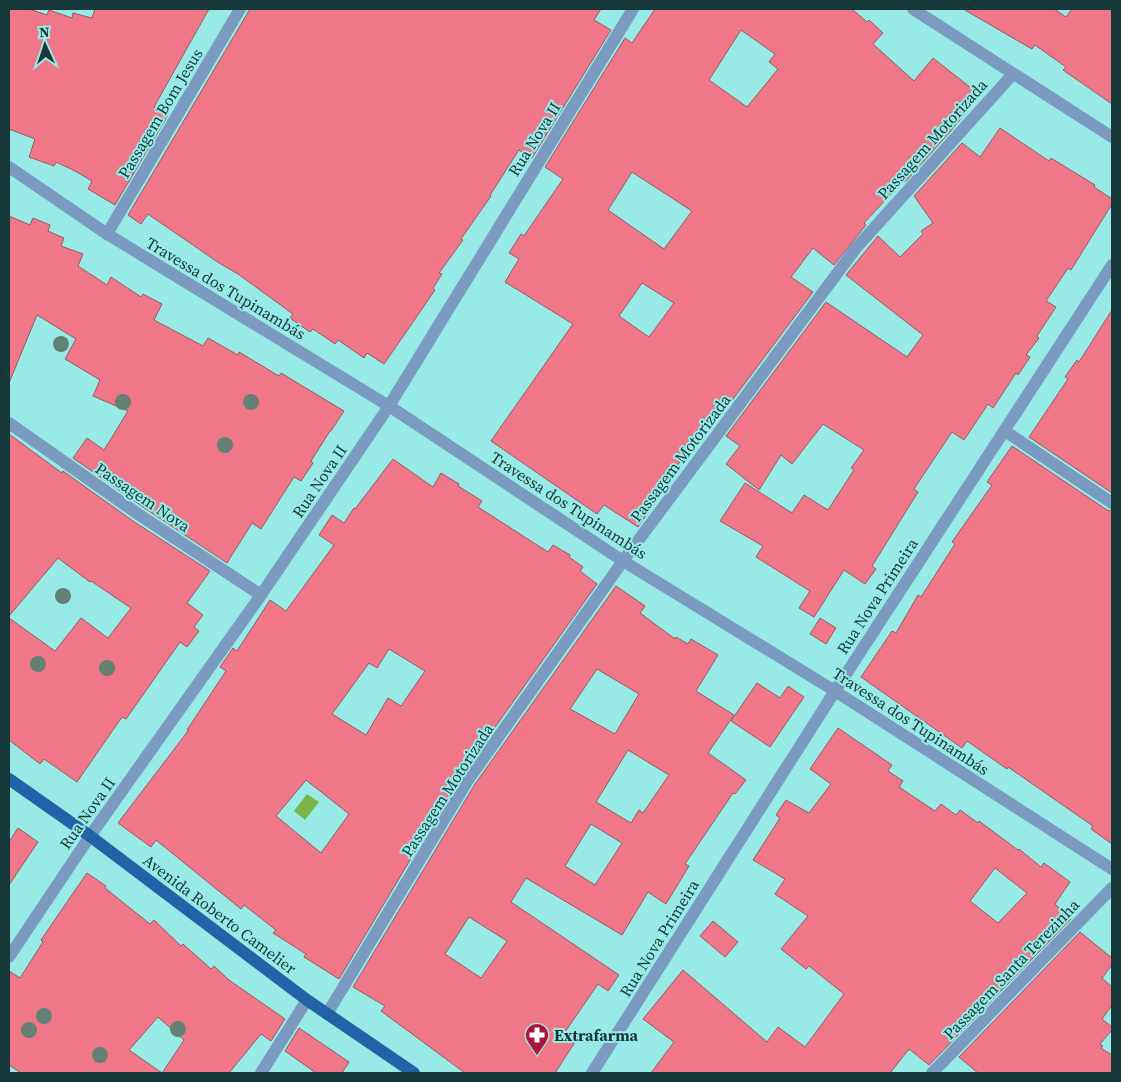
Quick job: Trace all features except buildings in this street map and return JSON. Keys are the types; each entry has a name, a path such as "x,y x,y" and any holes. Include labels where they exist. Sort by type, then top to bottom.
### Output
{"main road":[{"name":"Avenida Roberto Camelier","path":"9,779 90,836 307,1000 414,1073"}],"street":[{"name":"Passagem Bom Jesus","path":"107,234 240,9"},
{"name":"Rua Nova II","path":"9,957 90,836 261,594 389,406 633,9"},
{"path":"913,9 1112,137"},
{"name":"Passagem Motorizada","path":"327,1014 468,780 623,561 856,248 1013,74"},
{"name":"Travessa dos Tupinambás","path":"9,167 107,234 389,406 623,561 835,691 1112,869"},
{"name":"Rua Nova Primeira","path":"592,1073 835,691 1112,265"},
{"name":"Passagem Nova","path":"9,423 138,514 261,594"},
{"path":"1005,431 1112,503"},
{"name":"Passagem Santa Terezinha","path":"932,1073 1112,888"},
{"path":"261,1073 307,1000"}],"shaded area":[{"path":"307,794 319,802 305,820 294,811"}],"place":[{"name":"Extrafarma","path":"537,1056"}]}
